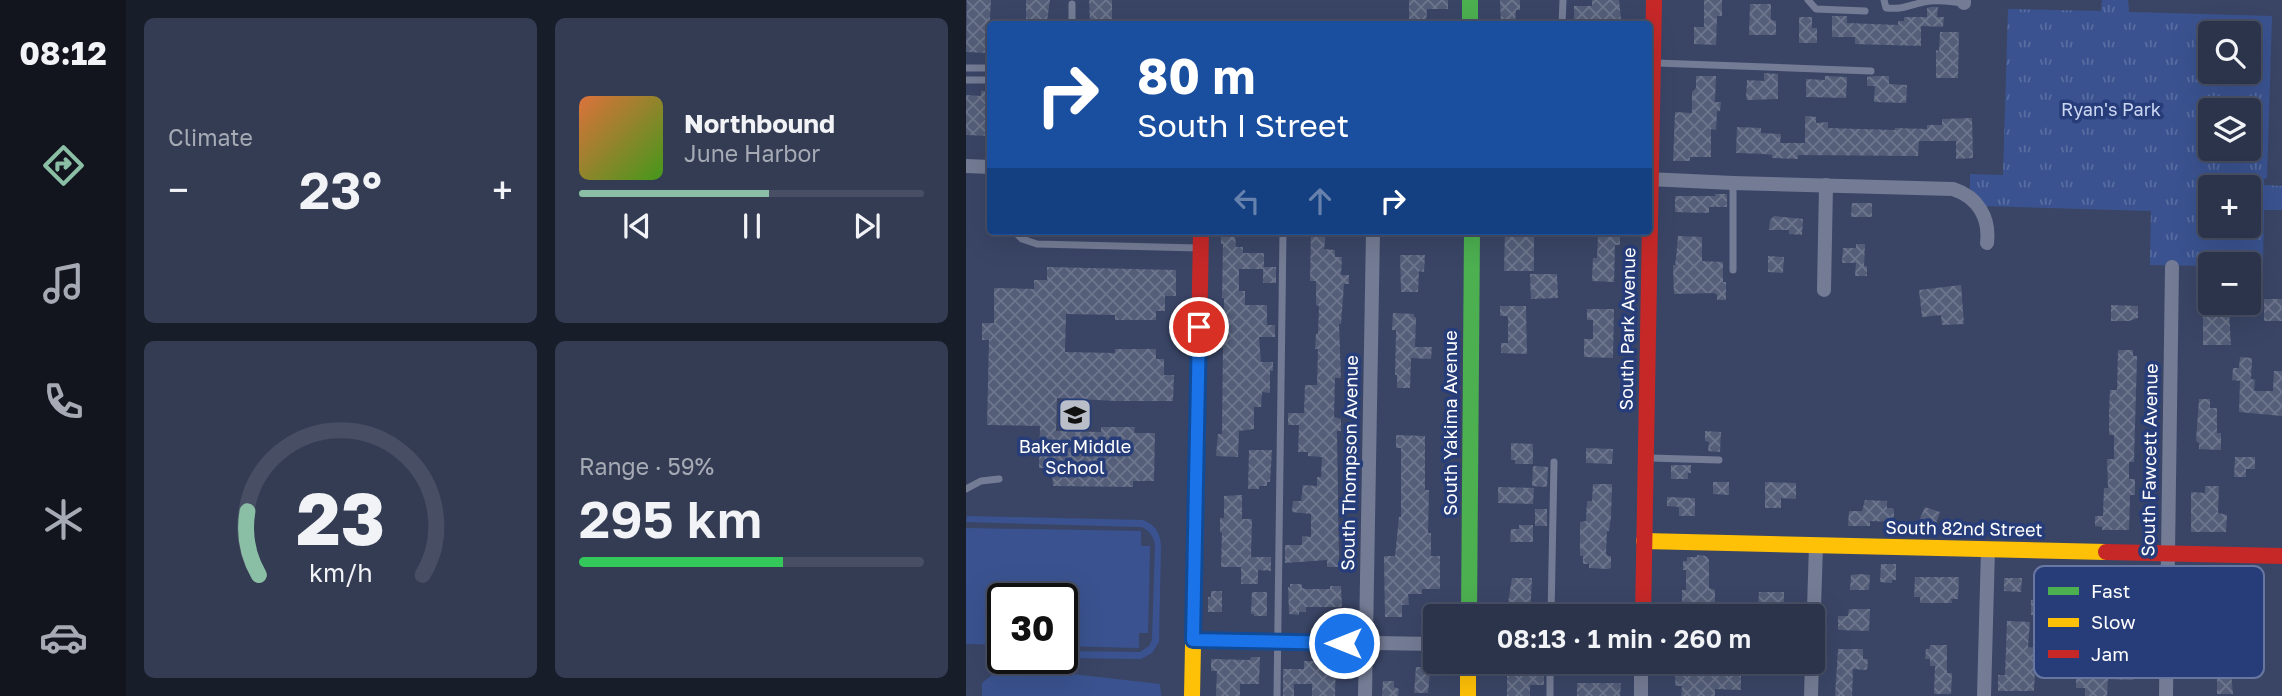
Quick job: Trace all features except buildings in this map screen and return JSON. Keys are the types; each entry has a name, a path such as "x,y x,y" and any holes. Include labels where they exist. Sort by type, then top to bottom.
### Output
{"street":[{"path":"1470,0 1470,21"},
{"name":"South Park Avenue","path":"1652,63 1654,0"},
{"path":"966,166 987,167"},
{"path":"1652,179 1953,189 1964,193 1980,208 1988,224 1987,243"},
{"path":"1824,290 1826,185"},
{"path":"1192,696 1201,235"},
{"name":"South Thompson Avenue","path":"1365,696 1373,235"},
{"name":"South Yakima Avenue","path":"1469,604 1472,235"},
{"name":"South Park Avenue","path":"1643,604 1648,235"},
{"name":"South Fawcett Avenue","path":"2169,566 2172,267"},
{"name":"South 82nd Street","path":"1644,541 2282,556"},
{"path":"1814,604 1816,545"},
{"path":"1984,696 1988,549"},
{"path":"1193,640 1423,644"},
{"path":"1468,674 1468,696"},
{"path":"1641,696 1642,674"},
{"path":"1811,696 1812,674"},
{"name":"South Fawcett Avenue","path":"2165,696 2166,678"}],"lane":[{"path":"1562,21 1563,0"},
{"path":"1808,0 1816,9 1865,11"},
{"path":"1884,0 1886,8 1895,9 1914,7 1931,1 1964,1"},
{"path":"1072,4 1072,21"},
{"path":"1652,63 1871,71"},
{"path":"966,68 987,68"},
{"path":"966,80 987,80"},
{"path":"1733,183 1733,270"},
{"path":"1018,235 1037,244 1201,248"},
{"path":"1277,696 1283,235"},
{"path":"1646,458 1719,460"},
{"path":"1552,604 1554,462"},
{"path":"966,489 981,481 999,479"},
{"path":"1550,674 1550,696"}],"green space":[{"name":"Ryan's Park","path":"2102,0 2128,0 2129,12 2272,16 2267,178 2264,179 2264,185 2282,186 2282,210 2264,210 2263,268 2261,252 2198,252 2198,266 2150,265 2151,211 1981,206 1970,192 1970,174 2003,175 2008,9 2101,11"},
{"path":"967,516 1143,520 1151,524 1158,533 1161,545 1159,642 1152,653 1141,659 1078,658 1078,651 1140,652 1149,646 1152,640 1155,544 1147,530 1142,527 966,522"},
{"path":"966,528 1141,531 1141,546 1150,546 1148,633 1139,633 1139,648 1078,646 1078,583 987,583 987,645 966,644"},
{"path":"1072,674 1160,684 1161,696 982,696 982,683 992,675"}],"traffic: fast":[{"path":"1470,0 1470,21"},
{"path":"1469,604 1472,235"}],"traffic: slow":[{"path":"1192,696 1198,396"},
{"path":"1644,541 2106,552"},
{"path":"1468,674 1468,696"}],"traffic: jam":[{"path":"1652,112 1654,0"},
{"path":"1198,396 1201,235"},
{"path":"1643,604 1650,235"},
{"path":"2106,552 2282,556"}],"place":[{"name":"Baker Middle School","path":"1075,415"}],"route":[{"path":"1199,327 1193,640 1344,643"}]}
